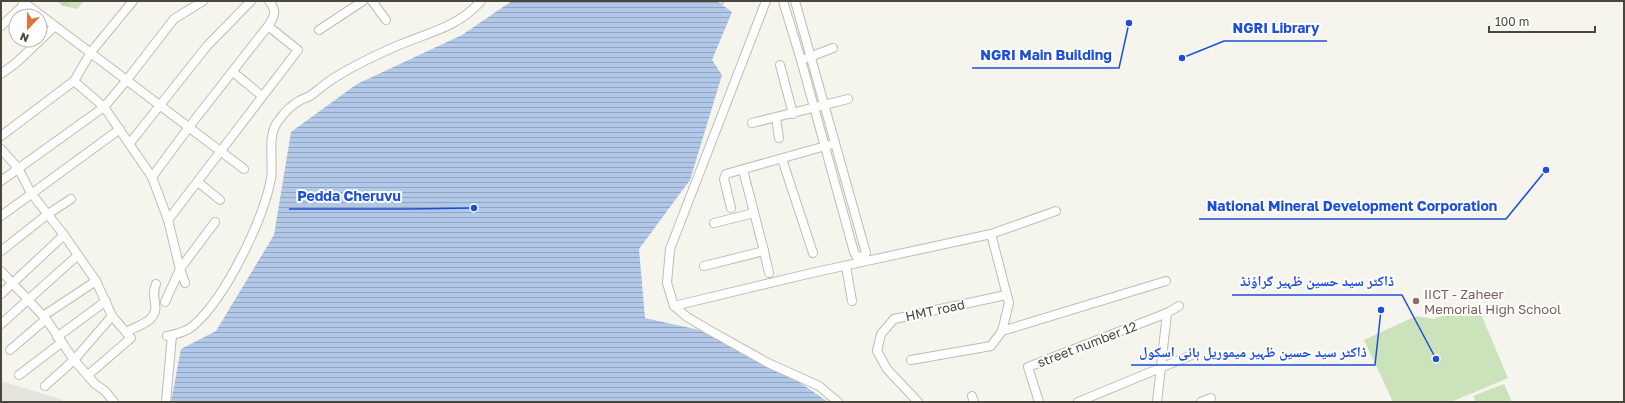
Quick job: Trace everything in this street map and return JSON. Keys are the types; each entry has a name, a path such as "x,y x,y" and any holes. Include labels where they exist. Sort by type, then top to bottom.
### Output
{"street":[{"path":"1,136 74,81 91,52 133,1"},
{"path":"1,180 104,107 174,20 203,1"},
{"path":"130,143 161,106 207,46 251,1"},
{"path":"319,30 362,1"},
{"path":"372,1 386,20"},
{"path":"166,402 170,336 194,326 225,286 241,257 254,228 268,190 271,177 273,134 279,120 299,101 335,78 398,46 442,29 471,12 480,1"},
{"path":"766,1 670,249 667,283 674,306 687,317 768,363 819,386 838,402"},
{"path":"783,1 856,256 863,257 866,253 795,1"},
{"path":"152,177 275,16 272,2"},
{"path":"1,26 23,3 91,52 126,81 244,169"},
{"path":"1,74 16,63 55,26"},
{"path":"168,220 298,50 268,26"},
{"path":"801,60 833,48"},
{"path":"780,65 793,114"},
{"path":"233,72 262,96"},
{"path":"74,81 104,107 152,177 168,220 180,269 185,282"},
{"path":"752,124 848,99"},
{"path":"776,118 779,138"},
{"path":"1,216 120,129"},
{"path":"731,208 725,176 782,158 835,144"},
{"path":"1,149 18,168 31,193 64,235 96,281 112,316 131,338 88,375"},
{"path":"782,158 813,253"},
{"path":"743,170 769,272"},
{"path":"198,182 220,200"},
{"path":"1,251 71,198"},
{"path":"674,306 991,234 1056,211"},
{"path":"714,223 754,213"},
{"path":"845,220 856,217"},
{"path":"166,302 180,269 215,222"},
{"path":"911,360 992,346 1002,331 1009,303 991,234"},
{"path":"1,294 64,235"},
{"path":"704,266 764,251"},
{"path":"1,324 78,255"},
{"path":"846,266 852,301"},
{"path":"1,271 44,318 74,360 95,384 111,396 114,402"},
{"path":"10,350 44,318 96,281"},
{"path":"1002,331 1166,281"},
{"path":"126,332 151,319 155,315 156,310 153,293 156,284"},
{"name":"HMT road","path":"918,402 888,369 877,352 881,334 894,319 1006,295"},
{"path":"19,375 106,301"},
{"name":"street number 12","path":"1039,402 1028,367 1167,313 1179,306"},
{"path":"1157,402 1167,313"},
{"path":"45,386 74,360 112,316"},
{"path":"1078,402 1194,354"},
{"path":"1201,402 1211,398"}],"shaded area":[{"path":"1,381 60,399 64,402 1,402"}],"green space":[{"path":"56,1 84,1 77,9 63,6"},
{"path":"1477,305 1508,378 1451,402 1393,402 1364,340 1416,316 1433,319"},
{"path":"1504,384 1512,402 1476,402 1473,396"}],"water":[{"path":"512,1 717,1 732,12 712,60 722,75 690,180 639,249 645,318 699,330 786,373 828,402 171,402 181,349 216,331 274,235 291,132 357,84 462,35"}],"waterway":[{"path":"721,4 725,1"}],"place":[{"name":"NGRI Main Building","path":"1129,23"},
{"name":"NGRI Library","path":"1182,58"},
{"name":"National Mineral Development Corporation","path":"1546,170"},
{"name":"Pedda Cheruvu","path":"474,208"},
{"name":"IICT - Zaheer Memorial High School","path":"1416,301"},
{"name":"ڈاکٹر سید حسین ظہیر میموریل ہائی اسکول","path":"1381,310"},
{"name":"ڈاکٹر سید حسین ظہیر گراؤنڈ","path":"1436,359"}]}
